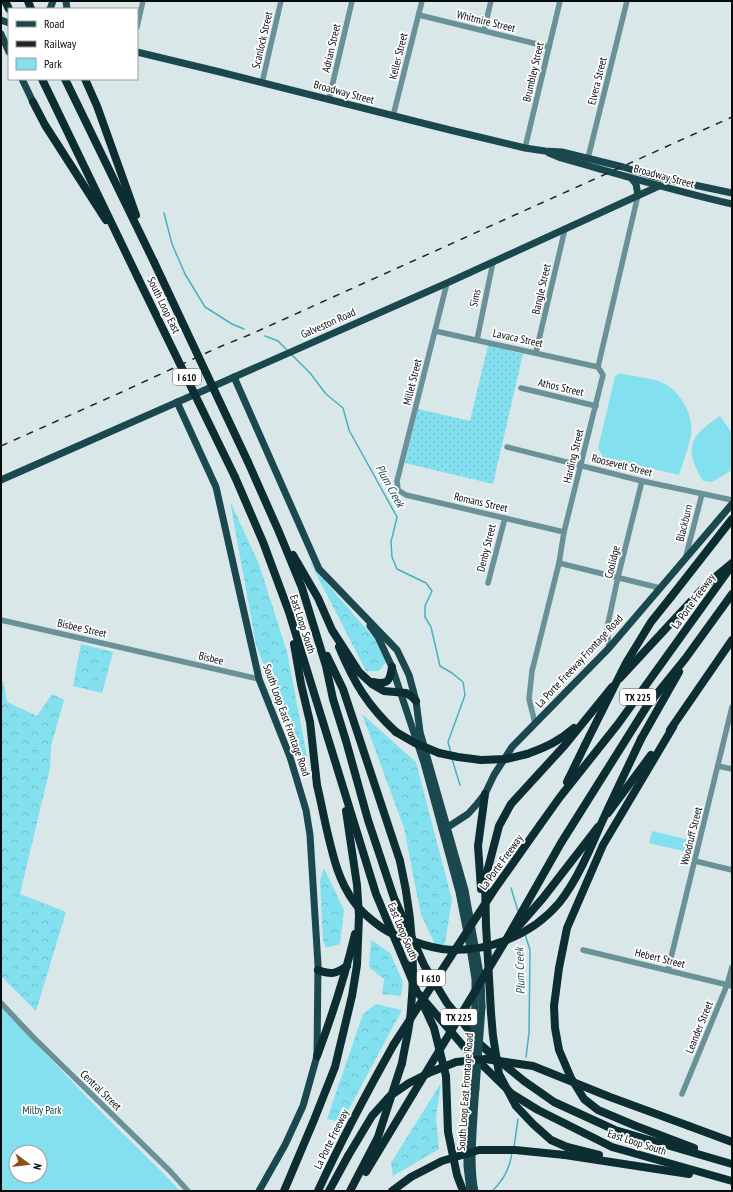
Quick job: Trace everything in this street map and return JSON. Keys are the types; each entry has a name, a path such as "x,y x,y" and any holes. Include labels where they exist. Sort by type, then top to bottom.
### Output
{"highway":[{"name":"South Loop East","path":"42,80 107,218 138,278 235,477 263,542"},
{"path":"66,80 130,207"},
{"path":"85,80 97,106 130,207"},
{"path":"33,102 45,125 107,218"},
{"name":"South Loop East","path":"130,207 279,532"},
{"path":"560,797 626,663 651,622 732,520"},
{"path":"279,532 318,598 346,665 362,693 381,718 396,732 415,743 439,753 458,757 506,759 527,754 549,746 568,733 592,711"},
{"name":"East Loop South","path":"279,532 302,588 326,666 333,699 368,820 394,898 424,965 447,1003 490,1054 554,1102 615,1130 732,1163"},
{"name":"East Loop South","path":"263,542 289,612 376,894 417,992 465,1048 512,1094 612,1148 728,1180"},
{"path":"566,1151 533,1124 516,1106 499,1074 492,1036 485,880 499,826 511,804 565,745 615,683 708,584 732,564"},
{"name":"La Porte Freeway","path":"318,1191 337,1149 394,1044 494,890 560,797 618,724 732,564"},
{"name":"TX 225","path":"354,1191 506,940 561,844 647,706 685,659 732,594"},
{"path":"289,612 301,684 310,722 317,785 339,877 348,893 363,913 390,933 422,945 442,949 462,950 480,948 498,943 538,924 558,904 570,888 641,739 676,678 685,659"},
{"path":"332,630 359,672 370,682 384,690 406,693 416,701"},
{"path":"316,633 343,689 400,861 410,919 414,966 411,1010 402,1063 378,1137 350,1191"},
{"path":"506,940 543,898 576,855 673,726 732,640"},
{"path":"370,682 385,683 391,676 392,666"},
{"path":"673,726 603,845 567,928 559,968 554,1006 554,1028 559,1050 571,1078 584,1099 598,1110 732,1163"},
{"path":"284,1191 335,1067 352,996 357,965 359,916 357,885 341,783"},
{"path":"485,794 478,846 486,926"},
{"path":"317,1056 347,966 359,916"},
{"path":"318,970 328,974 333,974 347,966"},
{"path":"417,992 434,1028 446,1076 448,1132 463,1191"},
{"path":"329,1191 372,1116 390,1096 408,1083 456,1062 485,1059 533,1066 610,1097 732,1142"},
{"path":"392,1191 411,1177 442,1161 479,1150 566,1151 637,1166 728,1180"}],"main road":[{"path":"1,34 7,47"},
{"name":"Broadway Street","path":"138,52 525,148 562,152 649,187"},
{"path":"22,80 33,102"},
{"name":"Broadway Street","path":"587,162 623,167 652,176 732,194"},
{"path":"649,187 652,176"},
{"path":"632,179 636,184 638,195"},
{"name":"Broadway Street","path":"659,186 732,204"},
{"name":"Galveston Road","path":"1,480 494,262 638,195 649,187 659,186"},
{"name":"South Loop East Frontage Road","path":"234,377 319,569 397,650 409,675 416,701 420,732 439,797 470,948 479,1007 473,1088 467,1129 467,1166 471,1174 475,1191"},
{"name":"South Loop East Frontage Road","path":"177,402 216,487 259,680 290,757 306,810 313,874 318,970 317,1056"},
{"name":"La Porte Freeway Frontage Road","path":"445,828 468,814 485,794 494,775 512,747 609,648 732,504"},
{"name":"South Loop East Frontage Road","path":"360,613 378,637 392,666 445,828"},
{"path":"439,797 447,814 451,817 458,819 468,814"},
{"path":"259,1191 285,1145 303,1106 317,1056"},
{"name":"South Loop East Frontage Road","path":"470,1191 471,1174"}],"street":[{"path":"138,23 143,1"},
{"name":"Scanlock Street","path":"262,83 281,1"},
{"name":"Adrian Street","path":"329,99 352,1"},
{"name":"Keller Street","path":"393,116 422,1"},
{"path":"484,30 491,1"},
{"name":"Brumbley Street","path":"525,148 560,1"},
{"name":"Elvera Street","path":"587,162 627,1"},
{"name":"Whitmire Street","path":"419,15 549,46"},
{"name":"Harding Street","path":"535,723 529,699 532,671 564,532 582,465 603,375 598,367 638,195"},
{"name":"Bangle Street","path":"536,352 565,229"},
{"name":"Sims","path":"477,340 494,262"},
{"name":"Millet Street","path":"397,486 447,283"},
{"name":"Lavaca Street","path":"435,330 598,367"},
{"name":"Athos Street","path":"521,388 596,406"},
{"name":"Roosevelt Street","path":"507,447 642,481 732,500"},
{"name":"Coolidge","path":"609,648 607,628 642,481"},
{"name":"Romans Street","path":"397,486 398,490 406,495 564,532"},
{"name":"Blackburn","path":"686,557 702,494"},
{"name":"Denby Street","path":"488,583 505,518"},
{"path":"558,563 660,588"},
{"name":"Bisbee Street","path":"1,620 159,656"},
{"name":"Bisbee","path":"159,656 259,680"},
{"name":"Woodruff Street","path":"668,970 732,707"},
{"path":"718,766 732,769"},
{"path":"695,861 732,870"},
{"name":"Hebert Street","path":"583,950 730,986"},
{"name":"Leander Street","path":"682,1094 730,986 732,967"},
{"name":"Central Street","path":"1,1003 33,1037 165,1166 188,1191"}],"green space":[{"path":"488,345 523,354 493,484 405,463 418,409 470,421"},
{"path":"619,373 661,382 675,391 685,404 690,420 691,436 679,475 603,457 598,448 615,377"},
{"path":"720,416 732,433 732,470 712,482 703,481 693,459 691,451 692,444 701,430"},
{"path":"230,501 259,564 287,652 307,756 298,757 256,645"},
{"path":"309,560 374,638 386,662 379,671 366,671"},
{"path":"81,644 113,652 102,693 73,686"},
{"path":"1,680 3,681 7,702 37,716 52,694 64,700 51,746 50,768 20,894 66,912 36,1011 1,976"},
{"path":"362,714 416,762 452,900 444,949 435,944 421,915 404,828"},
{"path":"652,831 694,841 691,853 649,843"},
{"path":"324,868 344,910 340,944 326,948 323,941 320,880"},
{"path":"371,940 390,953 403,982 401,996 382,994 384,979 369,967"},
{"path":"376,1004 402,1010 342,1122 327,1119 363,1014"},
{"name":"Milby Park","path":"1,1007 105,1116 180,1191 1,1191"},
{"path":"441,1083 436,1117 439,1149 393,1176 391,1163"}],"waterway":[{"name":"Plum Creek","path":"164,213 172,244 185,274 205,307 232,324 244,329"},
{"name":"Plum Creek","path":"265,336 278,341 288,351"},
{"name":"Plum Creek","path":"291,354 310,373 326,394 343,408 349,430 397,517 391,542 392,557 397,569 426,583 432,591 425,606 425,617 431,627 440,666 463,682 465,695 448,742 451,753"},
{"name":"Plum Creek","path":"452,759 460,785"},
{"name":"Plum Creek","path":"511,888 518,911"},
{"name":"Plum Creek","path":"525,934 530,950 529,1033 526,1057"},
{"name":"Plum Creek","path":"514,1147 518,1119"},
{"name":"Plum Creek","path":"492,1191 505,1174 510,1163 512,1153"}],"railway":[{"path":"1,446 732,117"}]}
